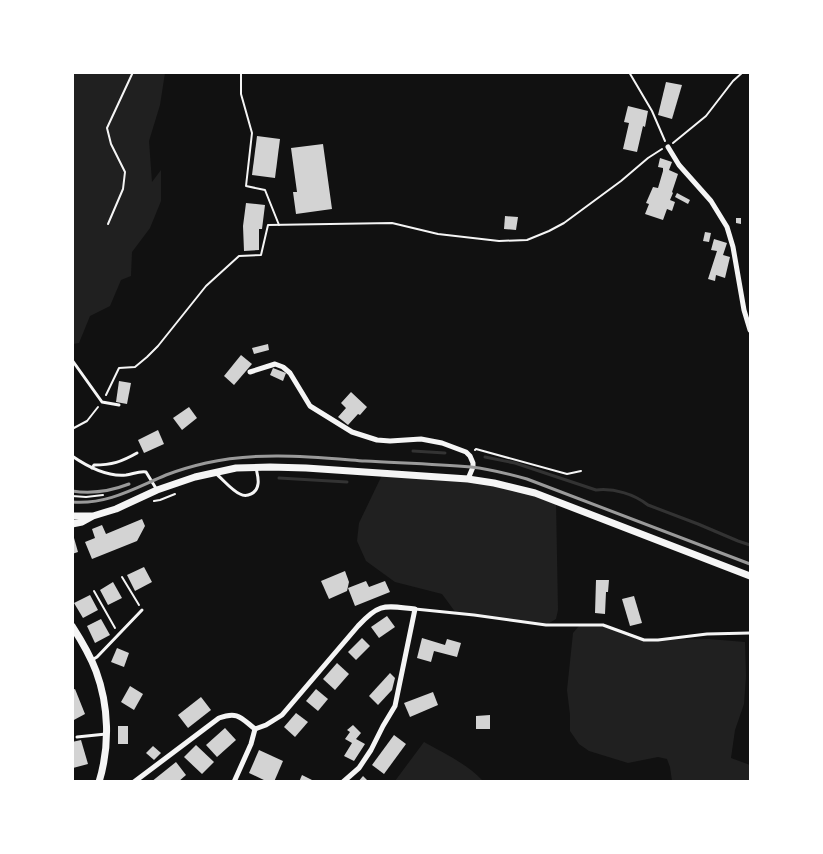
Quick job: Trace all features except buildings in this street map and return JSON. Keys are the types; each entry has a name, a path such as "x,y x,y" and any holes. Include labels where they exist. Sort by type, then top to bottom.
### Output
{"street":[{"path":"668,147 679,165 711,201 728,228 733,247 742,305 750,330"},
{"path":"250,372 275,364 282,367 290,373 310,406 352,432 377,440 421,439 456,447 466,452 473,463 468,479"},
{"path":"72,524 116,509 157,490 195,476 236,468 306,468 468,479 534,493 750,576"},
{"path":"72,516 93,516"},
{"path":"255,729 266,725 282,715 366,617 377,609 387,606 415,609 395,706 359,768 343,782"},
{"path":"72,626 96,671 103,697 106,734 103,770 99,782"},
{"path":"134,782 219,718 237,715 255,729"},
{"path":"234,782 251,744 255,729"}],"lane":[{"path":"72,360 102,402 119,404"},
{"path":"92,468 94,465 105,465 121,461 137,453"},
{"path":"72,456 92,468 106,473 127,475 144,471 148,474 157,490"},
{"path":"215,472 240,495 247,495 253,493 258,486 256,468"},
{"path":"415,609 474,615 546,626 603,625 644,640 708,634 750,634"},
{"path":"91,660 97,657 142,610"},
{"path":"77,736 106,734"}],"path":[{"path":"108,224 124,189 125,172 111,144 107,128 133,72"},
{"path":"241,72 241,94 252,133 246,186 265,190 279,225"},
{"path":"629,72 652,111 668,147"},
{"path":"72,429 87,421 102,402 119,368 135,367 158,346 206,286 239,256 261,255 268,225 392,223 438,234 500,241 527,240 564,223 648,158 668,147 706,116 733,81 743,72"},
{"path":"470,456 476,449 566,474 581,471"},
{"path":"153,501 176,493"},
{"path":"72,496 103,496"},
{"path":"122,577 142,610"},
{"path":"94,591 119,634"}],"shaded area":[{"path":"72,73 165,73 160,105 149,141 152,182 161,170 161,201 150,228 132,252 131,276 121,280 110,306 90,316 79,343 73,344"},
{"path":"383,473 468,479 556,501 558,610 556,619 546,625 456,613 442,594 395,582 366,561 357,541 359,523"},
{"path":"603,625 644,640 709,639 745,642 746,676 744,704 735,730 731,758 750,765 750,781 672,781 667,759 658,757 628,763 589,751 579,744 570,731 567,690 573,633 579,626"},
{"path":"424,742 463,764 483,781 395,781"}],"waterway":[{"path":"413,451 445,453"},
{"path":"485,457 515,463 596,490 624,493 648,505 750,545"},
{"path":"279,478 347,482"}],"railway":[{"path":"72,502 97,501 109,498 186,468 226,459 245,457 306,457 471,467 527,479 750,564"},
{"path":"72,491 101,491 129,484"}]}
